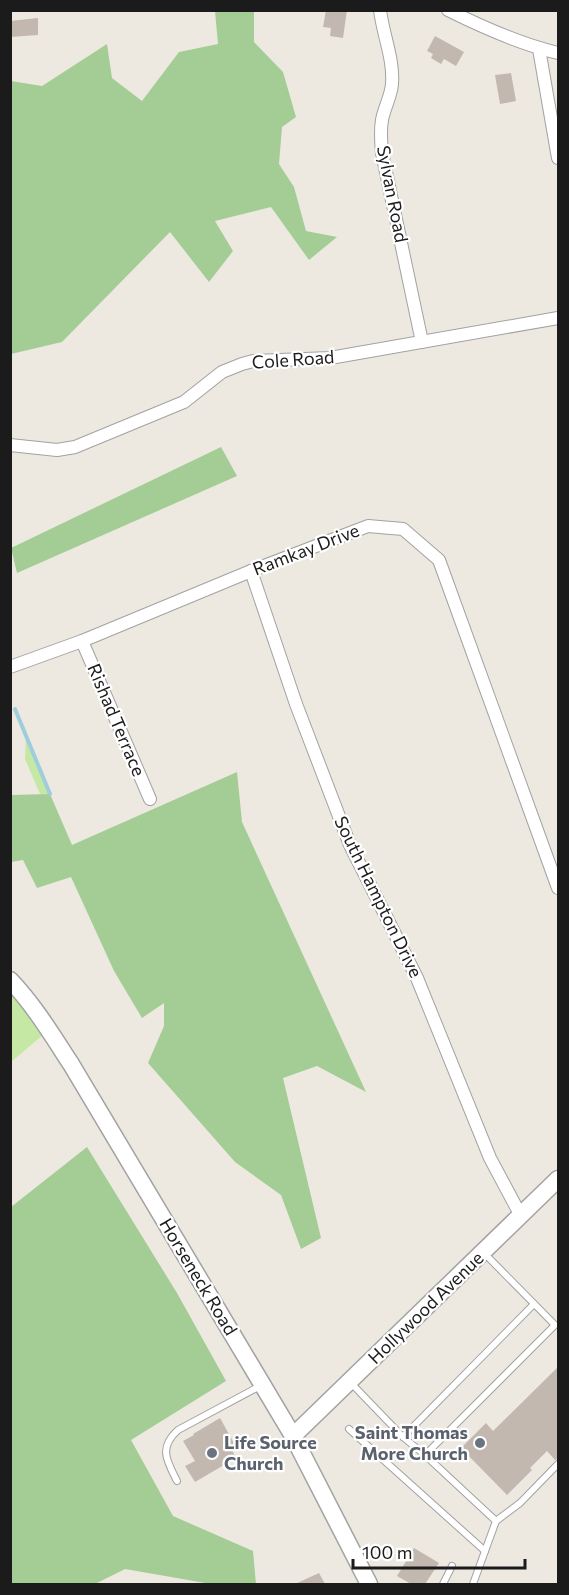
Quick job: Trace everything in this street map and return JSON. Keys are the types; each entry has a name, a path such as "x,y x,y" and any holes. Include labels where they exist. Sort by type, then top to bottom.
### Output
{"street":[{"name":"Sylvan Road","path":"380,10 391,64 392,83 382,119 382,153 422,342"},
{"path":"448,10 486,29 539,49 558,53"},
{"path":"539,49 558,158"},
{"name":"Cole Road","path":"10,446 57,450 75,447 174,407 184,402 222,372 253,361 330,358 558,318"},
{"name":"Ramkay Drive","path":"10,667 82,641 251,571 368,526 403,530 439,560 558,888"},
{"name":"South Hampton Drive","path":"251,571 296,704 350,845 417,978 490,1158 520,1216"},
{"name":"Rishad Terrace","path":"82,641 150,799"},
{"name":"Horseneck Road","path":"10,980 39,1015 71,1064 293,1436 369,1584"},
{"name":"Hollywood Avenue","path":"293,1436 558,1179"}],"lane":[{"path":"425,1455 557,1324 483,1252"},
{"path":"403,1437 534,1304"},
{"path":"349,1382 403,1437 496,1521"},
{"path":"177,1481 167,1460 165,1449 170,1437 178,1430 262,1384"},
{"path":"349,1429 485,1551"},
{"path":"473,1584 496,1521 520,1503 558,1464"},
{"path":"443,1584 452,1566"}],"green space":[{"path":"215,11 254,11 254,42 283,72 296,117 282,127 279,164 294,187 306,231 337,237 309,260 271,207 215,221 233,251 209,282 170,232 62,342 11,354 11,81 42,86 107,44 112,78 142,101 179,52 218,44"},
{"path":"221,447 237,476 17,573 11,548"},
{"path":"26,737 50,794 40,794 25,759"},
{"path":"237,772 242,822 366,1092 317,1066 283,1078 321,1238 301,1249 281,1195 235,1162 148,1063 164,1026 164,1003 142,1018 114,971 71,877 37,888 23,860 11,862 11,795 50,794 72,845"},
{"path":"11,993 43,1035 11,1062"},
{"path":"87,1147 177,1293 226,1381 131,1440 173,1516 253,1551 256,1584 211,1584 125,1569 95,1584 11,1584 11,1207"}],"building":[{"path":"326,10 347,10 343,38 330,36 331,28 323,27"},
{"path":"38,18 38,35 10,37 10,21"},
{"path":"435,36 464,52 456,66 444,59 441,64 431,58 433,54 427,51"},
{"path":"511,73 516,101 500,104 495,75"},
{"path":"558,1367 558,1459 555,1460 547,1451 507,1495 461,1448 486,1423 493,1431"},
{"name":"Life Source Church","path":"220,1418 235,1445 231,1448 236,1458 195,1482 185,1466 195,1461 183,1441"},
{"path":"414,1548 439,1563 425,1584 411,1584 397,1576"},
{"path":"319,1573 325,1584 295,1584"}],"waterway":[{"path":"15,709 50,794"}],"place":[{"name":"Saint Thomas More Church","path":"480,1443"},
{"name":"Life Source Church","path":"212,1453"}]}
